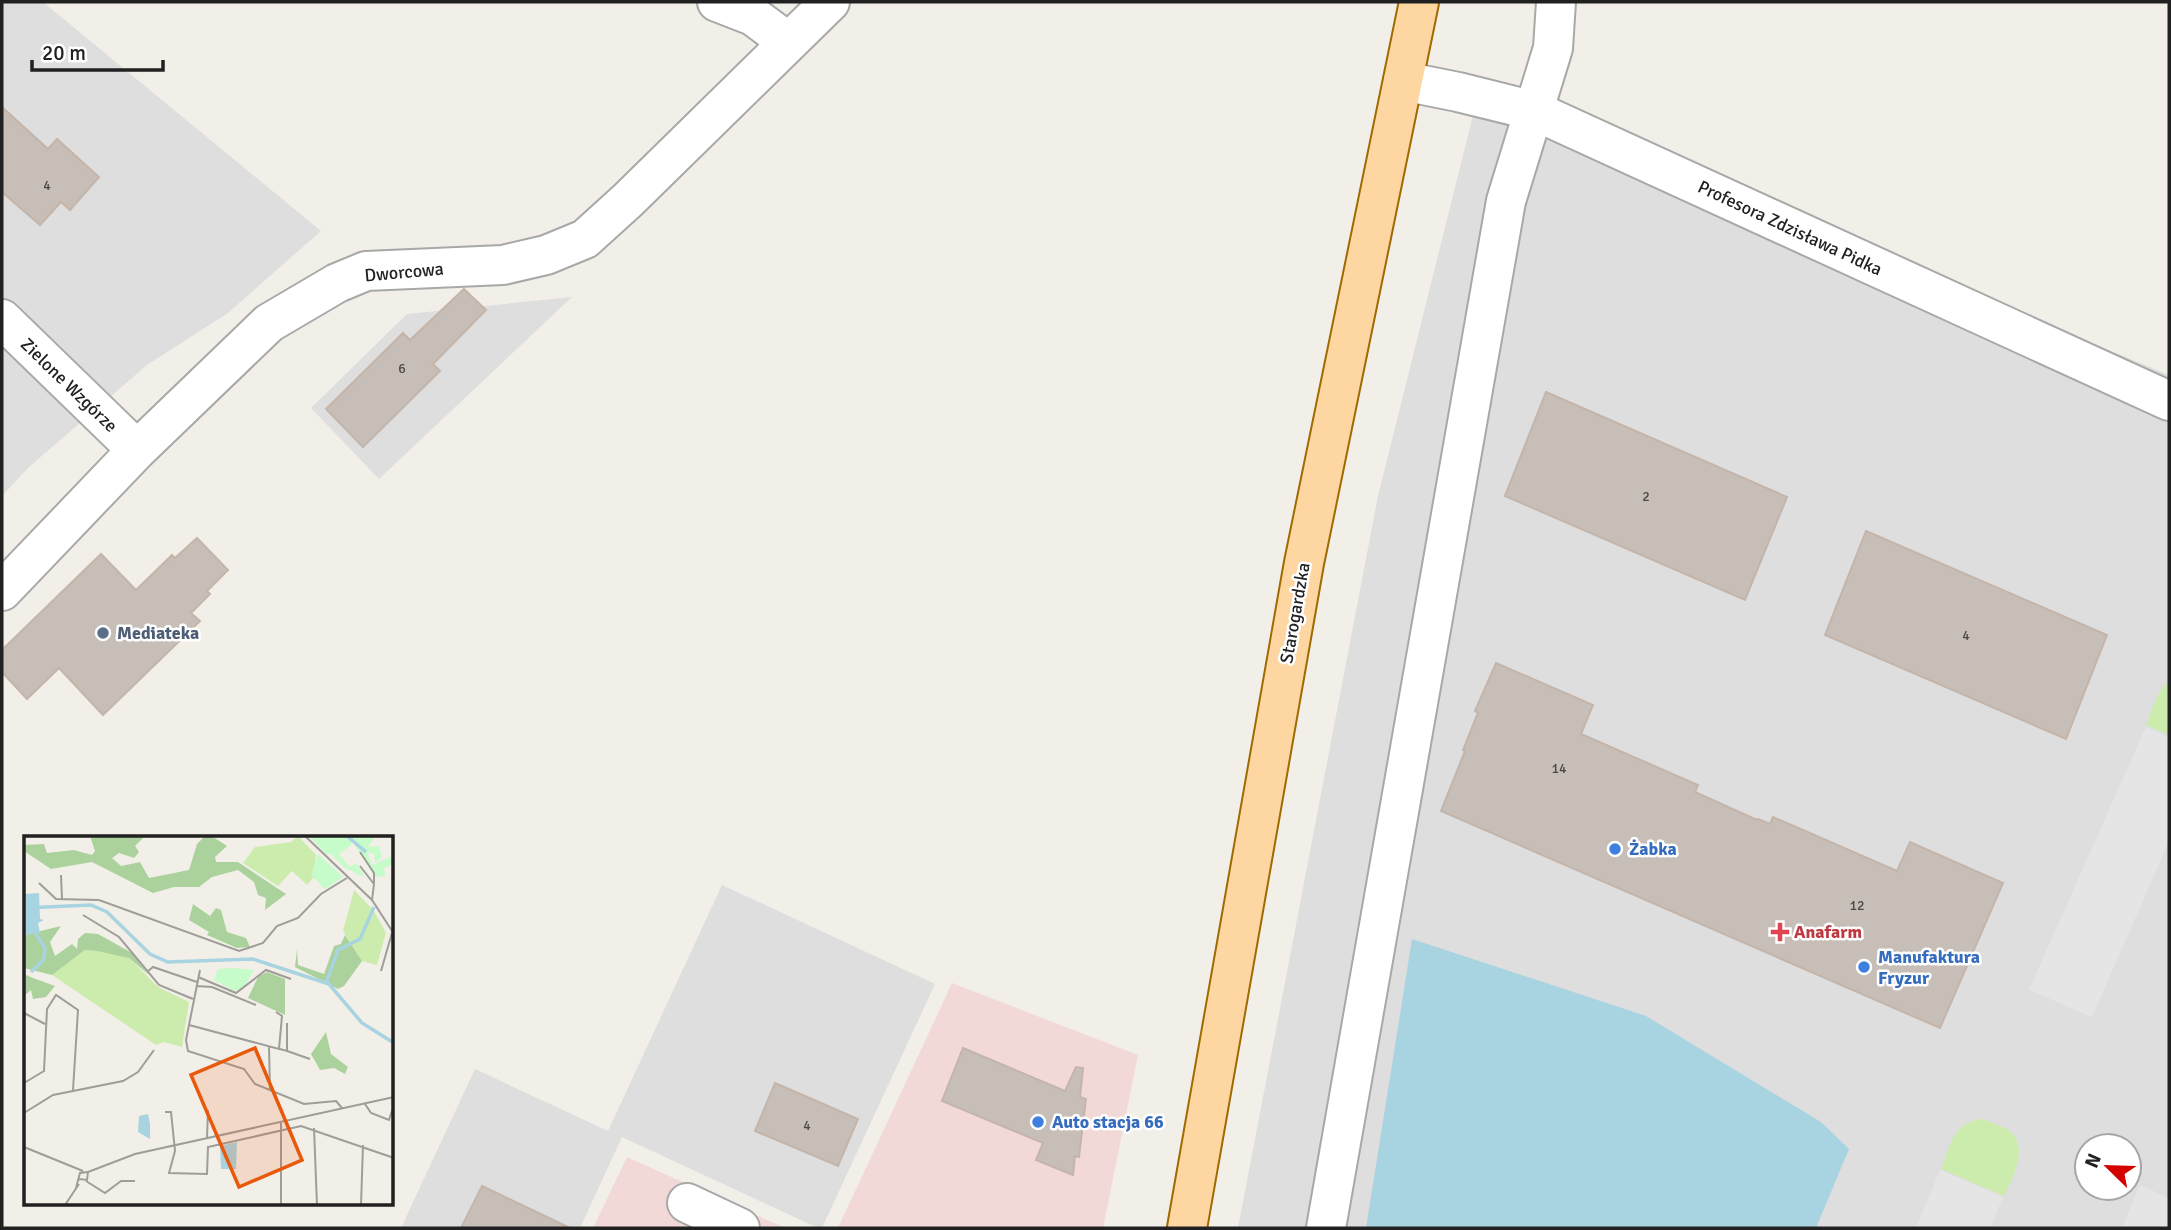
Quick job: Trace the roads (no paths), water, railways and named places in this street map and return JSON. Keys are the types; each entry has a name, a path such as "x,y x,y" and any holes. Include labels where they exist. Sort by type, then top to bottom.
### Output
{"main road":[{"name":"Starogardzka","path":"1187,1228 1304,563 1419,2"}],"street":[{"path":"717,2 753,16 788,42"},
{"name":"Dworcowa","path":"2,591 137,450 270,323 337,283 366,271 503,265 546,255 585,239 830,2"},
{"path":"1326,1228 1506,201 1553,48 1556,2"},
{"name":"Profesora Zdzisława Pidka","path":"1403,81 1535,111 2169,401"},
{"name":"Zielone Wzgórze","path":"2,319 137,450"},
{"path":"687,1203 740,1228"}],"water":[{"path":"1412,939 1646,1016 1821,1122 1849,1149 1816,1228 1366,1228"}],"place":[{"name":"Mediateka","path":"103,633"},
{"name":"Żabka","path":"1615,849"},
{"name":"Anafarm","path":"1780,932"},
{"name":"Manufaktura Fryzur","path":"1864,967"},
{"name":"Auto stacja 66","path":"1038,1122"}]}
